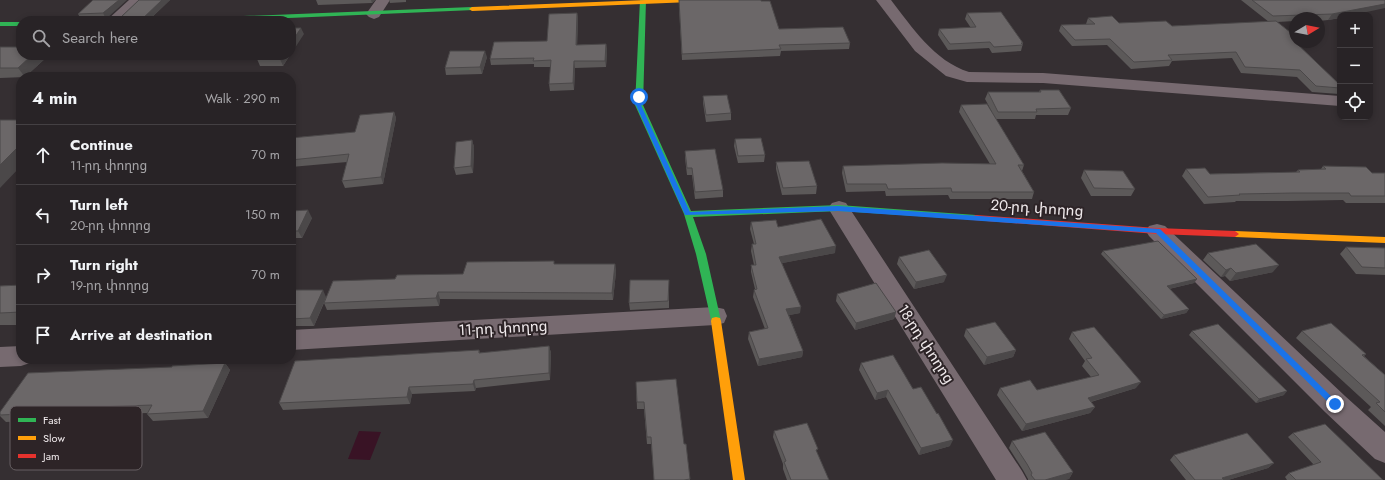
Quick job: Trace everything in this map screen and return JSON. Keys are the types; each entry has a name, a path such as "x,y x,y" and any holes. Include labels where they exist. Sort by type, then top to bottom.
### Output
{"street":[{"path":"120,16 138,0"},
{"path":"374,14 383,0"},
{"path":"296,17 691,0"},
{"path":"883,0 921,48 952,72 967,77 1043,78 1337,101"},
{"path":"643,1 639,105 688,214 701,254 715,316 739,480"},
{"path":"0,24 16,24"},
{"name":"20-րդ փողոց","path":"688,214 838,208 1158,231 1385,240"},
{"name":"18-րդ փողոց","path":"838,208 1012,480"},
{"path":"1158,231 1335,404 1385,450"},
{"name":"11-րդ փողոց","path":"296,340 715,316"},
{"path":"0,357 16,356"}],"shaded area":[{"path":"359,431 381,432 370,460 348,459"}],"building":[{"path":"93,0 119,0 103,13 78,14"},
{"path":"139,0 162,0 145,16 122,16"},
{"path":"679,0 770,1 779,29 843,27 850,43 779,45 781,49 682,54"},
{"path":"1252,0 1385,0 1385,4 1332,14 1325,14 1325,12 1289,12 1289,15 1273,16"},
{"path":"1001,12 1023,45 994,47 990,42 950,44 939,29 976,27 967,13"},
{"path":"577,13 576,45 606,44 605,61 574,61 573,83 549,84 551,60 533,61 534,58 490,59 494,42 547,41 549,14"},
{"path":"1112,16 1119,23 1166,21 1172,26 1276,21 1289,31 1289,48 1301,48 1337,82 1337,88 1316,86 1300,70 1245,67 1236,52 1168,55 1172,60 1134,62 1110,39 1075,40 1061,25 1095,24 1088,18"},
{"path":"296,28 301,28 296,36"},
{"path":"0,47 16,47 16,60 27,60 18,68 0,68"},
{"path":"450,51 485,51 480,67 445,68"},
{"path":"1040,90 1059,90 1071,108 1036,109 1037,112 998,112 988,92 1041,92"},
{"path":"727,95 731,113 706,115 703,96"},
{"path":"987,104 1024,165 1018,165 1034,192 952,192 951,188 888,189 886,184 847,184 843,166 942,163 996,164 961,105"},
{"path":"394,112 381,177 342,181 349,154 296,159 296,138 355,132 360,115"},
{"path":"0,120 16,120 16,149 0,165"},
{"path":"761,138 765,155 738,156 735,139"},
{"path":"472,140 471,166 454,168 456,142"},
{"path":"715,149 723,190 695,192 692,168 687,168 685,151"},
{"path":"809,161 817,186 783,188 776,162"},
{"path":"1323,166 1366,167 1372,173 1385,173 1385,196 1351,196 1349,193 1293,193 1239,194 1240,195 1208,197 1186,169 1205,168 1210,174 1300,172 1298,170 1326,169"},
{"path":"1084,170 1123,171 1135,189 1094,188"},
{"path":"308,210 298,231 296,231 296,211"},
{"path":"821,219 836,246 779,257 801,307 786,309 803,351 759,359 749,332 768,328 754,290 757,289 751,265 756,265 752,244 756,244 751,222 776,220 778,227"},
{"path":"1158,241 1197,279 1167,286 1189,309 1164,315 1103,251"},
{"path":"1256,244 1279,265 1236,273 1231,268 1226,270 1208,253"},
{"path":"1346,247 1385,248 1385,268 1362,267"},
{"path":"929,250 947,275 916,282 899,257"},
{"path":"554,261 554,264 615,264 612,293 438,292 436,298 324,303 333,281 395,279 397,275 463,274 467,262"},
{"path":"630,280 669,280 668,301 629,303"},
{"path":"876,283 896,312 856,323 837,294"},
{"path":"16,285 16,312 0,313 0,286"},
{"path":"296,290 323,290 310,318 296,319"},
{"path":"995,322 1016,350 987,357 966,329"},
{"path":"1331,323 1366,354 1362,355 1385,375 1385,412 1376,403 1380,402 1302,331"},
{"path":"1218,324 1287,391 1259,399 1192,331"},
{"path":"1094,327 1141,382 1088,398 1095,407 1026,424 1000,388 1030,380 1037,390 1099,375 1086,359 1092,358 1072,332"},
{"path":"549,346 549,373 474,380 473,384 409,387 407,397 279,403 296,361 479,350 479,353"},
{"path":"893,355 913,389 921,387 953,440 921,448 888,390 877,393 861,363"},
{"path":"225,364 203,411 147,414 152,405 10,406 10,415 0,415 0,412 28,373"},
{"path":"676,379 690,479 654,480 651,437 647,437 644,402 637,402 636,382"},
{"path":"807,423 818,449 816,450 829,480 791,480 784,462 786,461 774,431"},
{"path":"1325,424 1383,480 1296,480 1289,473 1321,462 1293,433"},
{"path":"1045,432 1073,472 1045,480 1035,480 1031,475 1032,473 1027,464 1012,441"},
{"path":"1247,433 1274,463 1222,478 1224,480 1195,480 1174,455"}],"traffic: fast":[{"path":"643,0 639,105 688,214 701,254 716,321"},
{"path":"295,16 472,9"},
{"path":"0,24 16,24"},
{"path":"688,214 839,208 976,218"}],"traffic: slow":[{"path":"472,9 691,0"},
{"path":"1235,234 1385,240"},
{"path":"716,321 739,480"}],"traffic: jam":[{"path":"976,218 1157,231 1235,234"}],"route":[{"path":"639,97 639,105 688,214 838,208 1158,231 1335,404"}]}
